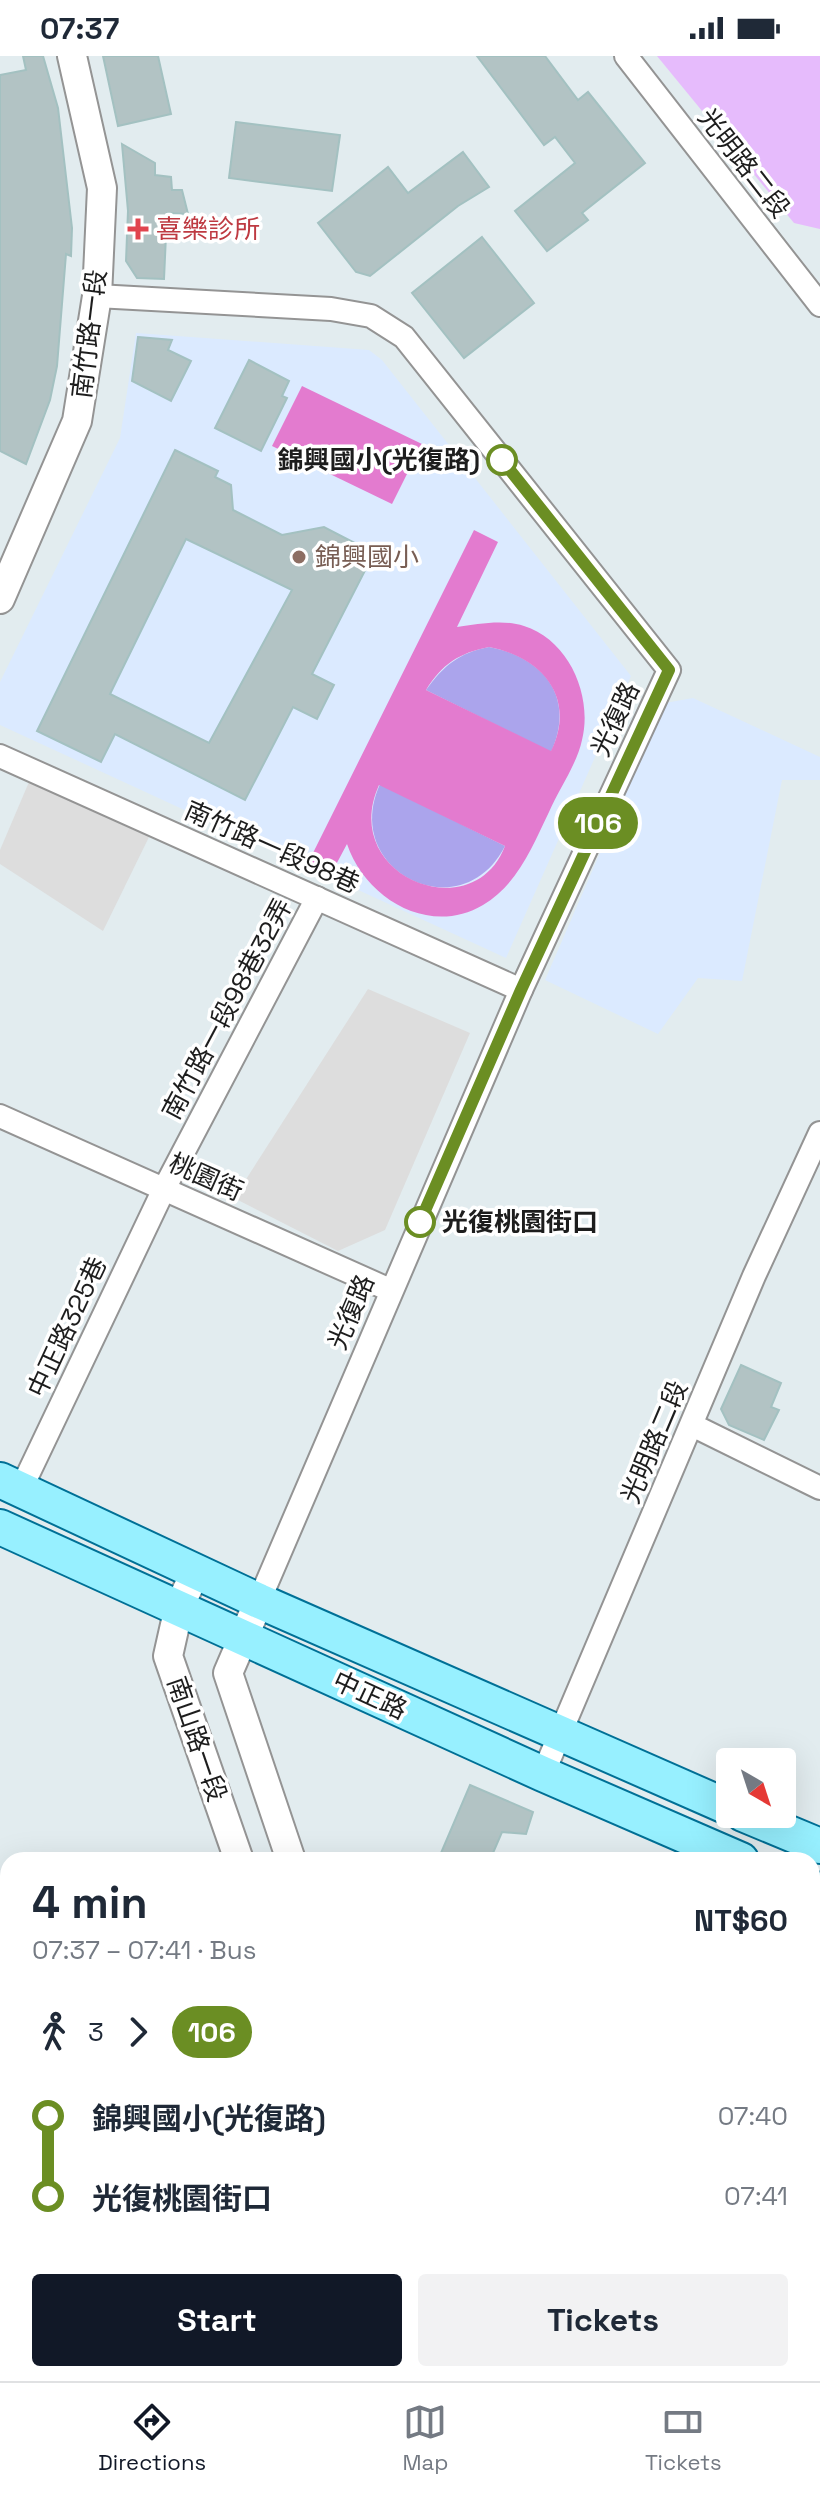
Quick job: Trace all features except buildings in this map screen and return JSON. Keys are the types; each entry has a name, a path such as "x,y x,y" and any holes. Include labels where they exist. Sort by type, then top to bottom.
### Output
{"main road":[{"name":"中正路","path":"10,1484 195,1573 716,1802"},
{"name":"中正路","path":"0,1527 543,1774 723,1852"},
{"path":"777,1828 820,1846"}],"street":[{"name":"南竹路一段","path":"0,599 77,421 97,296 102,188 72,56"},
{"name":"光明路二段","path":"626,56 820,305"},
{"name":"光復路","path":"97,296 331,309 371,316 404,337 669,670 521,990 259,1601"},
{"name":"南竹路一段98巷","path":"0,756 521,990"},
{"name":"南竹路一段98巷32弄","path":"164,1189 317,898"},
{"name":"桃園街","path":"0,1116 390,1290"},
{"name":"光明路二段","path":"543,1774 820,1133"},
{"name":"中正路325巷","path":"10,1484 164,1189"},
{"path":"692,1425 820,1488"},
{"name":"南山路一段","path":"195,1573 179,1607 168,1656 236,1852"},
{"name":"南山路一段","path":"259,1601 228,1673 288,1852"}],"shaded area":[{"path":"657,56 820,56 820,229 794,223"},
{"name":"錦興國小","path":"136,333 369,350 382,360 631,676 506,958 0,725 0,682 120,438"},
{"path":"302,386 422,444 392,504 272,446"},
{"path":"474,530 498,542 457,627 508,623 540,633 565,657 574,672 584,706 585,723 576,758 523,864 506,887 483,905 462,914 442,917 402,907 384,895 368,881 347,844 331,874 308,863","holes":["489,647 525,660 550,683 560,714 551,751 426,690 438,673 452,661","379,785 505,846 489,871 466,885 440,888 415,881 392,866 377,845 371,817"]},
{"path":"489,647 525,660 550,683 557,697 559,714 558,732 551,752 426,690 453,661"},
{"path":"693,698 820,757 820,780 782,780 742,981 698,978 658,1034 545,980 665,703"},
{"path":"29,782 149,837 103,931 0,864 0,850"},
{"path":"380,784 505,846 486,871 462,885 436,887 411,880 391,865 377,843 372,815"},
{"path":"368,989 470,1033 385,1230 338,1251 234,1198"}],"bus line":[{"name":"106","path":"420,1222 521,990 669,670 502,460"}],"place":[{"name":"喜樂診所","path":"138,229"},
{"name":"錦興國小(光復路)","path":"502,460"},
{"name":"錦興國小","path":"299,557"},
{"name":"光復桃園街口","path":"420,1222"}]}
